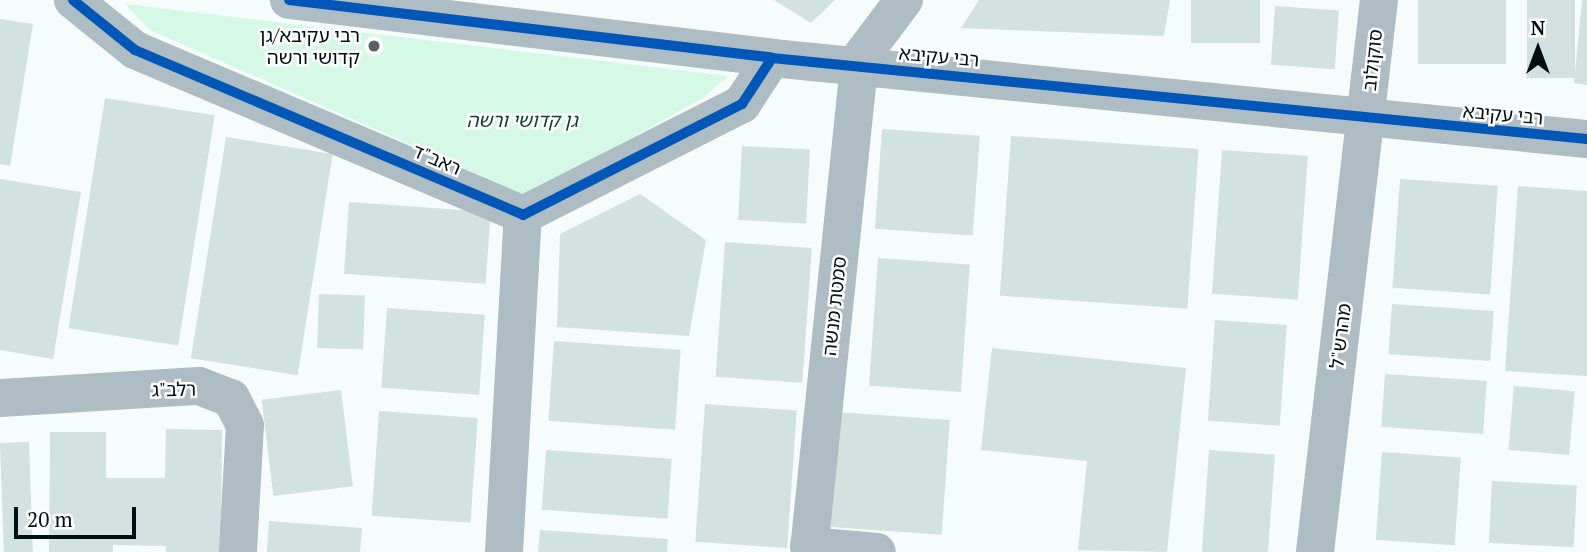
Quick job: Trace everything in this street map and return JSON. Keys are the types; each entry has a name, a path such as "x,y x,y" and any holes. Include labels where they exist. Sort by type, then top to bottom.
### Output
{"street":[{"name":"ראב\"ד","path":"73,0 135,50 523,215"},
{"name":"רבי עקיבא","path":"289,0 772,58 1587,139"},
{"path":"857,66 904,0"},
{"name":"סוקולוב","path":"1365,119 1379,0"},
{"path":"504,552 523,215 743,104 772,58"},
{"name":"סמטת מנשה","path":"857,66 809,546 877,552"},
{"name":"מהרש\"ל","path":"1315,552 1365,119"},
{"name":"רלב\"ג","path":"0,398 198,386 231,398 244,425 238,552"}],"green space":[{"name":"גן קדושי ורשה","path":"125,4 728,76 703,98 527,196 150,30"}],"building":[{"path":"774,0 835,0 811,23"},
{"path":"979,0 1170,0 1164,36 961,28"},
{"path":"1191,0 1260,0 1260,43 1191,43"},
{"path":"1418,0 1506,0 1506,64 1418,64"},
{"path":"1527,0 1575,0 1575,78 1527,78"},
{"path":"1582,0 1587,0 1587,85 1574,83"},
{"path":"1275,6 1339,10 1335,69 1271,65"},
{"path":"0,19 33,24 10,166 0,164"},
{"path":"105,98 215,115 178,345 69,328"},
{"path":"882,129 980,136 973,236 875,229"},
{"path":"1011,136 1199,149 1187,309 1000,296"},
{"path":"226,137 333,154 298,375 191,358"},
{"path":"742,146 810,150 806,223 738,220"},
{"path":"1222,150 1308,156 1298,300 1212,294"},
{"path":"0,179 81,192 53,359 0,350"},
{"path":"1400,179 1498,186 1490,295 1392,288"},
{"path":"1518,186 1587,191 1587,376 1505,371"},
{"path":"640,194 706,240 689,336 557,327 560,234"},
{"path":"349,202 491,212 486,284 344,274"},
{"path":"725,242 812,248 802,383 716,377"},
{"path":"878,258 970,264 961,392 869,386"},
{"path":"319,294 365,296 363,350 317,348"},
{"path":"1392,304 1494,311 1490,361 1389,354"},
{"path":"387,308 485,315 479,395 381,388"},
{"path":"1215,320 1287,325 1280,426 1208,421"},
{"path":"554,341 681,350 675,430 548,421"},
{"path":"992,348 1186,368 1167,552 1078,550 1087,461 981,450"},
{"path":"1385,374 1487,381 1483,434 1381,427"},
{"path":"1514,386 1575,391 1569,455 1508,450"},
{"path":"341,390 353,486 273,496 262,400"},
{"path":"705,404 797,410 787,548 695,542"},
{"path":"379,411 478,418 470,523 372,516"},
{"path":"836,412 950,420 942,535 828,527"},
{"path":"166,429 222,430 221,552 166,552 166,546 113,545 113,552 49,552 50,432 106,432 106,478 165,478"},
{"path":"29,442 33,552 4,552 0,443"},
{"path":"546,450 672,459 668,519 542,510"},
{"path":"1209,450 1275,455 1268,552 1202,552"},
{"path":"1382,452 1461,458 1455,545 1376,540"},
{"path":"1492,481 1577,485 1574,547 1489,543"},
{"path":"269,521 362,528 360,552 267,552"},
{"path":"540,530 668,539 667,552 538,552"}],"cycle path":[{"path":"73,0 135,50 523,215 742,104 772,58"},
{"path":"289,0 772,58 1587,139"}],"place":[{"name":"רבי עקיבא/גן קדושי ורשה","path":"374,46"}]}
